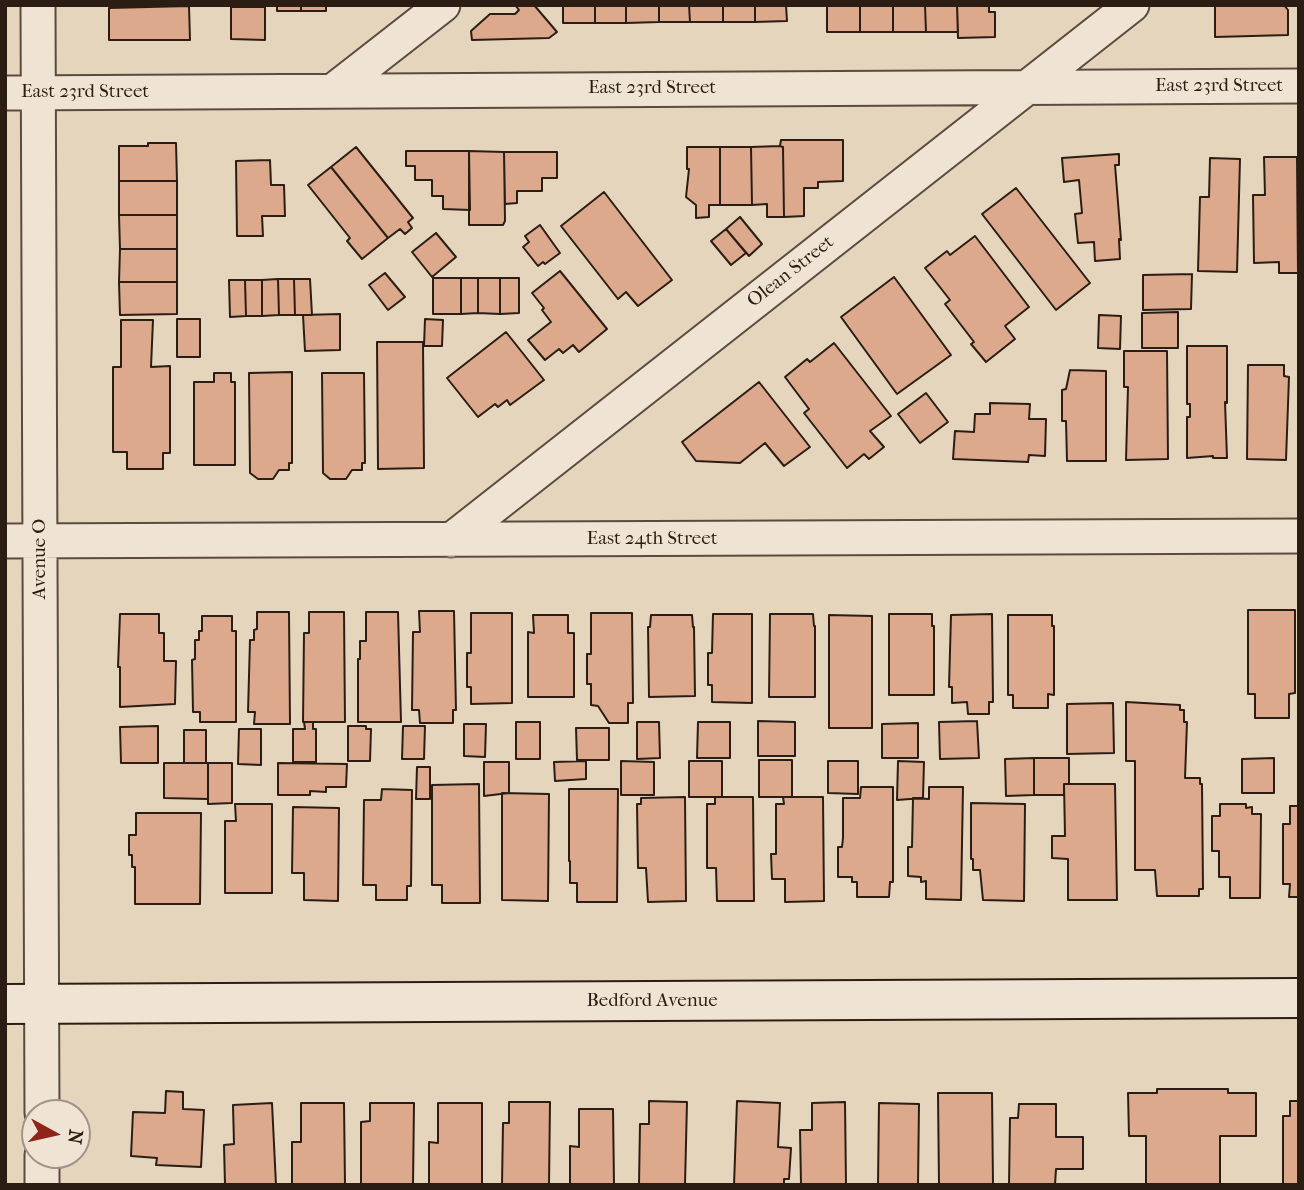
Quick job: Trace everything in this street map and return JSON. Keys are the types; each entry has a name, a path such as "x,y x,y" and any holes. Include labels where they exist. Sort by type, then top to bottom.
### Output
{"main road":[{"name":"Bedford Avenue","path":"23,1004 1299,998"}],"street":[{"name":"Avenue O","path":"38,5 40,541 23,1004 40,1099"},
{"path":"334,90 443,5"},
{"name":"Olean Street","path":"451,540 1132,5"},
{"name":"East 23rd Street","path":"5,93 1299,86"},
{"name":"East 24th Street","path":"5,541 1299,536"}],"building":[{"path":"277,5 301,5 301,11 277,11"},
{"path":"301,5 326,5 326,11 301,11"},
{"path":"515,5 534,5 557,32 549,38 472,40 471,31 490,14 515,14 519,10"},
{"path":"563,5 595,5 595,23 563,23"},
{"path":"595,5 626,5 626,23 595,23"},
{"path":"626,5 659,5 659,22 626,23"},
{"path":"659,5 689,5 690,22 659,22"},
{"path":"689,5 723,5 723,22 690,22"},
{"path":"723,5 755,5 755,22 723,22"},
{"path":"755,5 786,5 787,21 755,22"},
{"path":"827,5 860,5 860,32 827,32"},
{"path":"860,5 893,5 893,32 860,32"},
{"path":"893,5 925,5 926,32 893,32"},
{"path":"925,5 957,5 958,32 926,32"},
{"path":"957,5 989,5 989,12 995,12 995,37 958,38"},
{"path":"1215,5 1284,5 1288,10 1288,35 1215,37"},
{"path":"189,6 190,40 109,40 109,8"},
{"path":"231,7 265,7 265,40 231,39"},
{"path":"781,140 843,140 843,181 818,182 818,188 804,188 804,216 784,217"},
{"path":"148,143 176,143 177,181 119,181 119,146 148,146"},
{"path":"356,147 413,218 408,222 412,228 405,234 400,229 388,238 331,167"},
{"path":"687,147 720,147 720,205 709,205 709,217 696,218 696,205 686,197 689,169"},
{"path":"720,147 751,147 752,205 720,205"},
{"path":"751,147 783,147 784,217 767,217 767,204 752,205"},
{"path":"406,151 469,151 470,210 443,209 443,196 432,196 432,180 415,180 415,166 406,166"},
{"path":"469,151 504,152 503,225 469,225"},
{"path":"504,152 557,152 557,178 542,178 542,191 517,191 517,203 505,204"},
{"path":"1119,154 1119,165 1115,165 1120,259 1095,261 1094,242 1078,243 1075,214 1082,213 1079,180 1064,182 1062,158"},
{"path":"1264,157 1297,157 1298,273 1279,273 1279,262 1254,263 1253,195 1265,195"},
{"path":"1210,158 1240,159 1237,272 1198,271 1200,197 1209,197"},
{"path":"270,160 271,185 284,185 285,216 262,216 263,236 237,236 236,161"},
{"path":"331,167 388,238 362,259 347,241 350,238 308,185"},
{"path":"119,181 177,181 177,215 119,215"},
{"path":"1016,188 1090,283 1056,310 982,214"},
{"path":"604,192 672,280 638,306 626,292 618,299 561,226"},
{"path":"119,215 177,215 177,249 120,249"},
{"path":"740,217 762,244 749,256 726,229"},
{"path":"540,225 560,253 538,266 523,247 529,242 525,236"},
{"path":"726,229 746,253 731,265 711,241"},
{"path":"436,233 456,257 432,277 412,252"},
{"path":"975,236 1029,307 1005,326 1015,339 986,362 945,304 950,300 925,268 947,251 950,255"},
{"path":"120,249 177,249 177,282 119,282"},
{"path":"560,271 607,329 579,352 573,345 563,353 559,349 545,360 528,340 551,322 532,293"},
{"path":"385,273 405,297 388,310 369,285"},
{"path":"1192,274 1191,309 1143,310 1143,275"},
{"path":"894,277 951,355 897,394 841,317"},
{"path":"433,278 461,278 461,314 433,314"},
{"path":"461,278 478,278 478,313 461,314"},
{"path":"478,278 500,278 500,314 478,313"},
{"path":"500,278 519,278 519,313 500,314"},
{"path":"278,279 294,279 295,315 279,315"},
{"path":"278,279 279,315 262,316 262,280"},
{"path":"294,279 310,279 312,315 295,315"},
{"path":"229,280 245,280 246,316 230,317"},
{"path":"245,280 262,280 262,316 246,316"},
{"path":"119,282 177,282 177,314 120,315"},
{"path":"1178,312 1178,348 1142,348 1142,313"},
{"path":"340,314 340,350 305,351 303,315"},
{"path":"1099,315 1121,316 1120,349 1098,348"},
{"path":"177,319 200,319 200,357 177,357"},
{"path":"425,319 443,320 442,346 424,346"},
{"path":"121,320 153,320 151,367 170,366 170,453 163,453 163,469 127,469 127,452 113,452 113,367 121,367"},
{"path":"506,332 544,380 510,405 507,400 498,407 495,404 478,417 447,378"},
{"path":"377,342 423,342 424,468 378,469"},
{"path":"834,343 891,416 870,431 884,447 869,459 864,454 847,468 804,413 809,409 785,377 807,359 810,362"},
{"path":"1187,346 1227,346 1227,458 1187,458 1187,417 1190,417 1190,404 1187,404"},
{"path":"1124,351 1167,351 1168,459 1126,460 1128,387 1124,387"},
{"path":"1248,365 1284,365 1284,376 1289,377 1286,460 1247,459"},
{"path":"1070,370 1106,371 1106,461 1067,461 1066,421 1062,421 1062,390 1066,389"},
{"path":"292,372 292,463 289,463 289,470 279,470 273,479 258,479 250,473 249,373"},
{"path":"214,373 231,373 231,382 235,382 235,465 194,465 194,382 214,382"},
{"path":"322,373 364,373 365,463 362,463 362,470 352,470 346,479 330,479 323,473"},
{"path":"759,382 810,447 784,466 765,443 740,463 696,461 682,442"},
{"path":"926,393 948,422 920,443 898,414"},
{"path":"990,403 1030,404 1029,419 1046,419 1045,456 1029,455 1028,462 953,459 955,431 974,432 975,414 990,414"},
{"path":"1248,610 1295,610 1295,693 1289,694 1289,718 1255,718 1255,694 1248,694"},
{"path":"419,611 454,611 456,710 453,710 453,723 420,723 419,710 412,710 413,632 420,632"},
{"path":"257,612 289,612 290,724 254,724 255,712 248,712 250,640 254,640 254,630 257,629"},
{"path":"309,612 344,612 345,722 303,722 304,633 309,633"},
{"path":"366,612 398,612 401,722 358,722 358,659 360,641 366,641"},
{"path":"471,613 512,613 512,703 471,704 471,687 467,687 467,653 471,653"},
{"path":"591,613 632,613 633,703 628,703 628,723 609,723 598,706 591,705 591,684 587,684 587,654 591,654"},
{"path":"120,614 159,614 159,633 164,633 164,661 176,661 175,704 120,707"},
{"path":"713,614 752,614 752,703 712,702 712,685 708,685 708,653 712,653"},
{"path":"770,614 813,614 815,697 769,697"},
{"path":"889,614 932,614 934,695 889,695"},
{"path":"992,614 993,702 989,702 989,714 968,714 967,702 952,703 952,687 949,687 951,615"},
{"path":"533,615 568,615 568,633 574,633 574,697 528,697 528,632 534,633"},
{"path":"651,615 692,615 695,696 649,697 648,627"},
{"path":"829,615 872,616 872,728 829,728"},
{"path":"1008,615 1052,615 1054,695 1048,694 1048,708 1013,708 1013,695 1008,695"},
{"path":"202,616 232,616 232,631 236,631 236,722 200,722 200,712 193,712 192,660 195,659 195,640 199,640 199,631 202,631"},
{"path":"1126,702 1180,705 1180,710 1184,710 1184,722 1187,722 1185,778 1200,778 1202,784 1203,889 1199,889 1199,896 1157,896 1155,870 1135,870 1135,761 1126,761"},
{"path":"1113,703 1114,753 1067,754 1067,704"},
{"path":"758,721 795,722 795,756 758,756"},
{"path":"977,721 979,758 940,759 939,722"},
{"path":"304,722 313,722 313,729 316,729 316,762 293,762 293,729 305,729"},
{"path":"516,722 540,722 540,759 516,759"},
{"path":"637,722 659,722 660,758 637,759"},
{"path":"698,722 730,722 730,758 697,758"},
{"path":"918,723 918,758 882,758 882,724"},
{"path":"464,724 486,724 485,757 464,756"},
{"path":"158,726 158,763 121,763 120,727"},
{"path":"348,726 366,726 366,729 371,729 370,761 348,761"},
{"path":"403,726 425,726 424,759 402,759"},
{"path":"576,728 609,728 609,760 577,760"},
{"path":"239,729 261,729 261,765 238,764"},
{"path":"184,730 206,730 206,763 184,763"},
{"path":"1034,758 1034,795 1006,796 1005,759"},
{"path":"1034,758 1069,758 1069,784 1064,784 1064,795 1034,795"},
{"path":"1274,758 1274,793 1242,793 1242,759"},
{"path":"759,760 792,760 792,797 759,797"},
{"path":"586,761 586,779 555,781 554,762"},
{"path":"621,761 654,762 654,795 621,795"},
{"path":"689,761 722,761 722,797 689,797"},
{"path":"828,761 858,761 858,794 828,793"},
{"path":"898,761 924,762 923,798 897,800"},
{"path":"484,762 509,762 509,793 484,796"},
{"path":"164,763 208,763 208,799 164,798"},
{"path":"208,763 232,763 232,803 208,804"},
{"path":"278,763 347,764 346,787 326,787 326,792 310,791 310,795 278,795"},
{"path":"417,767 430,767 430,799 416,799"},
{"path":"479,784 480,903 442,903 442,885 432,885 432,785"},
{"path":"1064,784 1115,784 1117,900 1068,900 1068,859 1052,858 1052,836 1065,836"},
{"path":"861,787 893,787 893,882 890,882 889,897 857,897 857,882 852,882 852,877 838,877 838,847 842,847 843,838 843,798 860,798"},
{"path":"929,787 963,787 961,900 926,899 926,881 921,882 921,877 908,876 908,847 912,847 913,798 929,799"},
{"path":"382,789 412,790 411,886 407,886 407,900 376,900 376,885 363,885 364,800 381,800"},
{"path":"569,789 618,789 617,902 577,902 577,883 570,883"},
{"path":"502,793 549,794 548,901 502,900"},
{"path":"685,797 686,901 648,902 646,868 638,868 637,804 641,804 641,798"},
{"path":"715,797 753,797 754,901 717,901 716,868 707,868 707,804 715,804"},
{"path":"783,797 823,797 824,901 785,902 785,879 772,879 771,854 776,854 776,804 784,804"},
{"path":"971,803 1025,804 1024,901 983,900 980,870 973,870 971,859"},
{"path":"235,804 272,804 272,893 225,893 225,821 236,821"},
{"path":"1220,804 1246,804 1246,808 1252,807 1252,814 1261,814 1260,898 1230,898 1230,877 1219,877 1219,851 1212,851 1212,816 1220,816"},
{"path":"1290,806 1299,806 1299,897 1289,897 1290,884 1283,884 1283,824 1290,824"},
{"path":"293,807 339,808 338,901 304,900 304,873 292,873"},
{"path":"136,813 201,813 200,904 135,904 135,867 132,867 132,855 129,855 129,835 136,835"},
{"path":"1157,1089 1228,1089 1228,1093 1256,1093 1256,1136 1220,1136 1220,1185 1146,1185 1146,1136 1129,1136 1128,1093 1157,1093"},
{"path":"166,1091 183,1092 183,1109 204,1110 201,1167 156,1165 157,1158 131,1156 133,1112 165,1113"},
{"path":"938,1093 992,1093 993,1185 939,1185"},
{"path":"649,1101 687,1102 685,1185 639,1185 640,1124 649,1124"},
{"path":"737,1101 780,1103 778,1147 791,1148 789,1179 784,1179 784,1185 734,1185"},
{"path":"1290,1101 1299,1101 1299,1185 1283,1185 1283,1116 1290,1116"},
{"path":"509,1102 550,1102 549,1185 502,1185 503,1123 509,1123"},
{"path":"845,1102 846,1185 801,1185 800,1130 812,1130 812,1103"},
{"path":"272,1103 276,1185 225,1185 224,1145 234,1144 233,1105"},
{"path":"301,1103 344,1103 345,1185 292,1185 292,1142 301,1142"},
{"path":"370,1103 414,1103 413,1185 361,1185 361,1122 370,1121"},
{"path":"438,1103 482,1103 482,1185 429,1185 429,1142 438,1143"},
{"path":"879,1103 919,1104 918,1185 878,1185"},
{"path":"1019,1104 1056,1104 1056,1137 1083,1137 1083,1169 1056,1169 1055,1185 1009,1185 1010,1118 1018,1118"},
{"path":"579,1109 613,1109 614,1185 570,1185 570,1146 579,1147"}]}
